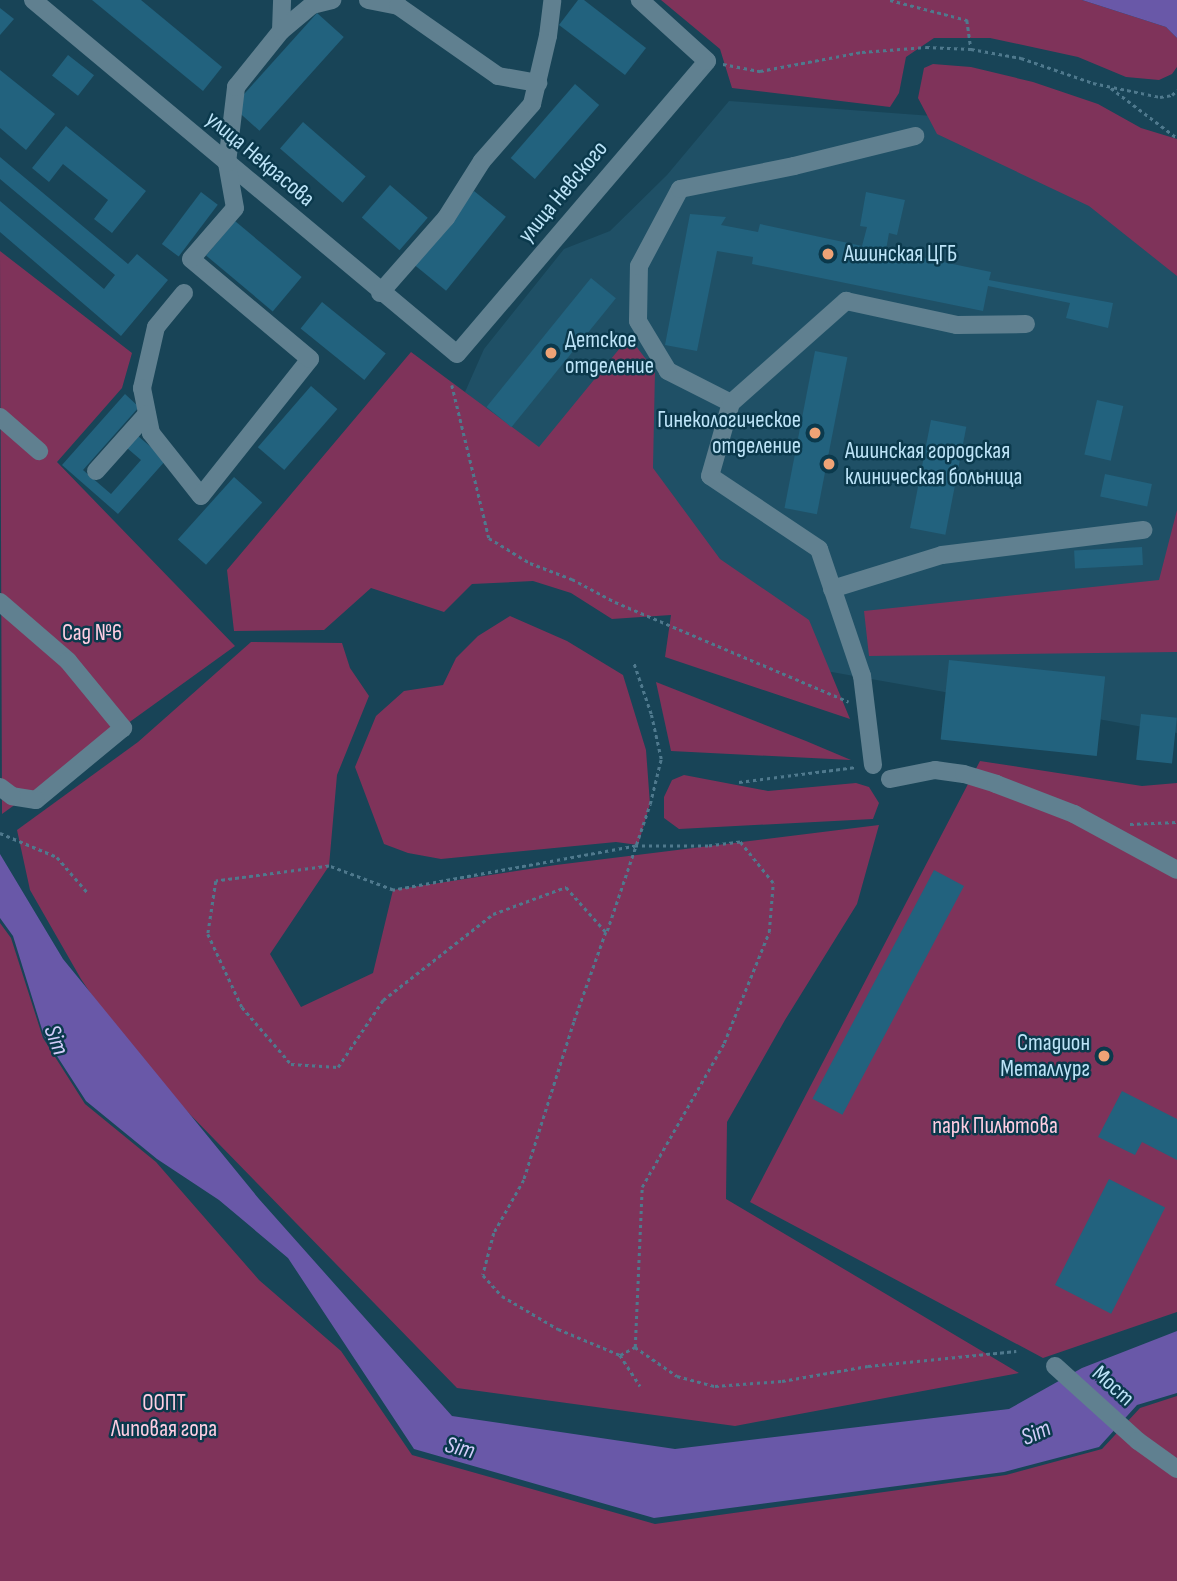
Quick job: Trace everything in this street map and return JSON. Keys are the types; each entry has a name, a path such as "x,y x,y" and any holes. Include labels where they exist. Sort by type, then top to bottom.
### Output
{"street":[{"path":"281,30 282,0"},
{"path":"184,293 156,327 142,387 151,433 201,496 310,359 191,259 235,208 227,163 236,87 281,30 312,5 332,0"},
{"path":"368,0 398,6 498,76 538,83"},
{"path":"640,0 707,61"},
{"path":"380,293 446,218 482,161 532,104 552,1"},
{"name":"улица Некрасова","path":"37,2 380,293 457,354"},
{"name":"улица Невского","path":"457,354 707,61"},
{"path":"731,403 668,371 638,321 639,266 680,189 794,166 915,136"},
{"path":"873,765 862,676 819,549 710,476 731,403 846,301 957,325 1026,324"},
{"path":"96,471 147,414"},
{"path":"0,417 39,451"},
{"path":"832,589 942,555 1143,530"},
{"path":"0,602 68,661 123,728 36,800 12,796 0,787"},
{"path":"890,779 935,770 964,774 996,784 1074,814 1177,870"},
{"name":"Мост","path":"1055,1366 1138,1441 1177,1469"}],"path":[{"path":"890,0 967,20 971,49"},
{"path":"707,61 760,71 862,52 926,47 971,49 1021,58 1108,86 1160,97 1172,95 1177,90"},
{"path":"1108,86 1177,138"},
{"path":"452,385 489,538 530,563 639,613 866,709"},
{"path":"634,664 651,714 661,759 636,846 574,1022 524,1180 494,1233 483,1275 502,1296 558,1329 620,1354 640,1386"},
{"path":"739,782 873,765"},
{"path":"0,833 57,857 87,892"},
{"path":"606,932 566,887 493,914 383,1000 338,1067 292,1064 242,1007 208,934 216,881 329,866 393,890 636,846 708,846 740,842 773,883 769,932 724,1043 642,1187 635,1348"},
{"path":"635,1348 677,1377 715,1386 782,1381 868,1366 1016,1351"},
{"path":"620,1354 635,1348"}],"shaded area":[{"name":"Ашинская городская клиническая больница","path":"729,101 1108,129 1177,195 1177,733 792,665 465,392 484,349 564,249 610,231 667,175"}],"green space":[{"path":"661,0 1082,0 1166,27 1177,38 1177,67 1172,74 1159,80 1126,77 1078,57 990,38 934,38 906,57 899,93 890,107 732,88 720,49"},
{"path":"933,64 971,67 1033,82 1098,104 1141,128 1177,139 1177,276 1089,206 937,134 918,98 924,68"},
{"name":"Сад №6","path":"0,251 132,353 122,388 57,462 235,646 2,814"},
{"path":"629,337 655,371 653,468 720,559 809,620 850,719 665,657 671,615 612,619 571,593 533,581 472,584 444,612 371,588 324,630 234,631 227,570 411,352 539,447"},
{"path":"1177,510 1177,652 869,656 864,611 1159,580"},
{"path":"510,616 567,641 623,675 646,750 650,804 638,845 616,842 441,859 408,853 384,844 355,767 376,716 404,691 443,685 456,658 478,636"},
{"path":"251,642 342,643 350,668 369,696 337,775 329,866 270,954 301,1007 373,973 393,890 556,865 879,825 857,904 785,1020 727,1122 726,1199 1019,1373 735,1426 457,1388 132,1055 81,979 30,890 17,830 138,742"},
{"path":"656,682 806,741 851,760 671,751"},
{"name":"парк Пилютова","path":"980,761 1142,786 1177,783 1177,1312 1043,1358 750,1202"},
{"path":"684,775 768,791 856,783 869,787 879,803 873,819 679,829 664,818 664,797 672,780"},
{"name":"ООПТ Липовая гора","path":"0,923 11,938 43,1038 85,1104 156,1162 259,1280 341,1351 412,1455 655,1524 1006,1475 1102,1449 1140,1408 1177,1396 1177,1581 0,1581"}],"water":[{"path":"1082,0 1177,0 1177,38 1166,27"},
{"name":"Sim","path":"0,854 63,959 259,1199 452,1416 675,1449 1009,1409 1082,1368 1177,1331 1177,1393 1137,1405 1099,1447 1004,1472 654,1518 414,1449 288,1258 219,1200 157,1159 86,1101 44,1036 13,936 0,918"}],"building":[{"path":"92,0 141,0 222,67 203,91"},
{"path":"578,0 584,0 646,48 625,75 559,25"},
{"path":"0,8 14,19 0,35"},
{"path":"317,13 344,37 259,131 233,107"},
{"path":"68,55 94,75 78,96 52,75"},
{"path":"0,70 55,114 26,150 0,128"},
{"path":"575,84 599,105 535,179 511,158"},
{"path":"303,122 366,176 343,203 280,148"},
{"path":"66,126 146,191 112,233 94,219 108,200 63,164 49,182 32,168"},
{"path":"0,157 128,264 137,254 168,280 121,336 0,232 0,201 104,289 115,275 0,179"},
{"path":"390,185 428,218 400,250 362,217"},
{"path":"474,191 506,217 446,291 414,265"},
{"path":"201,192 218,205 179,257 162,244"},
{"name":"Ашинская ЦГБ","path":"866,192 905,200 897,235 889,233 886,250 991,272 989,280 1113,303 1108,328 1066,318 1070,303 988,286 983,311 752,264 753,257 717,251 697,351 665,345 690,214 726,217 721,225 758,232 760,224 862,246 867,227 860,226"},
{"path":"235,221 302,277 273,311 206,255"},
{"name":"Детское отделение","path":"591,278 616,298 511,427 487,407"},
{"path":"322,302 386,354 364,380 301,328"},
{"name":"Гинекологическое отделение","path":"815,351 847,357 817,514 784,508"},
{"path":"311,386 337,409 284,470 258,447"},
{"path":"125,394 139,407 83,470 111,494 141,460 127,448 138,436 166,460 118,514 62,465"},
{"path":"1097,400 1123,406 1111,461 1084,455"},
{"path":"931,420 966,427 945,535 910,528"},
{"path":"1105,474 1152,484 1147,506 1100,496"},
{"path":"234,477 262,502 206,565 178,539"},
{"path":"1142,547 1143,565 1075,569 1074,551"},
{"path":"949,660 1105,676 1097,756 941,740"},
{"path":"1141,714 1177,718 1172,764 1136,760"},
{"path":"934,870 964,886 842,1115 812,1099"},
{"path":"1122,1091 1177,1119 1177,1160 1142,1142 1135,1155 1098,1137"},
{"path":"1109,1179 1165,1208 1111,1314 1055,1285"}],"place":[{"name":"Ашинская ЦГБ","path":"828,254"},
{"name":"Детское отделение","path":"551,353"},
{"name":"Гинекологическое отделение","path":"815,433"},
{"name":"Ашинская городская клиническая больница","path":"829,464"},
{"name":"Стадион Металлург","path":"1104,1056"}]}
